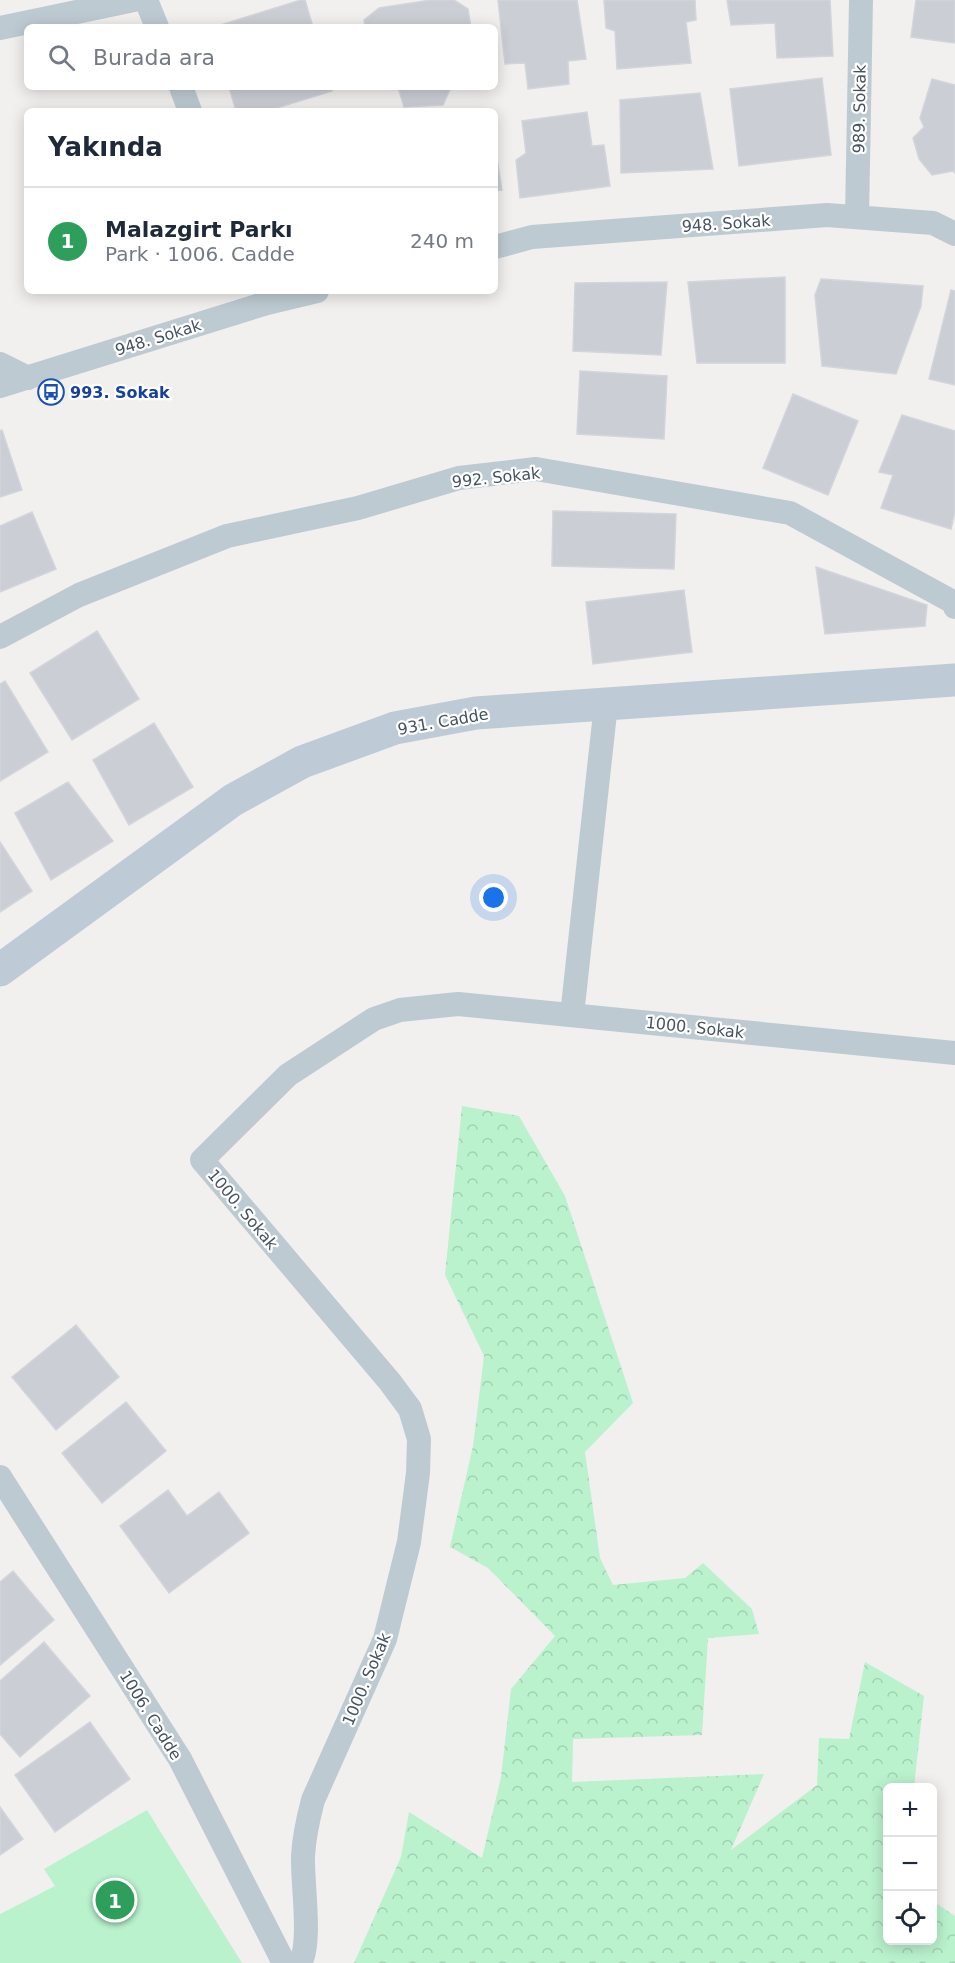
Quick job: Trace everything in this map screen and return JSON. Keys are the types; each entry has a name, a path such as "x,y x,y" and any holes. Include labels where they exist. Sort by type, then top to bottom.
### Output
{"main road":[{"name":"931. Cadde","path":"0,970 233,800 302,762 394,728 476,713 955,680"}],"street":[{"path":"0,28 134,0"},
{"path":"146,0 156,24"},
{"name":"989. Sokak","path":"857,218 861,0"},
{"path":"182,90 189,108"},
{"name":"948. Sokak","path":"498,246 532,237 827,215 933,223 955,234"},
{"name":"948. Sokak","path":"0,386 265,297 291,294"},
{"path":"0,364 28,378"},
{"name":"992. Sokak","path":"0,637 79,595 227,536 358,508 459,478 536,469 790,513 953,602 955,607"},
{"path":"572,1015 606,704"},
{"name":"1000. Sokak","path":"300,1963 306,1947 303,1857 306,1828 313,1800 385,1639 409,1542 418,1473 419,1439 410,1409 390,1382 202,1160 288,1075 374,1019 400,1010 458,1004 955,1053"},
{"name":"1006. Cadde","path":"0,1477 180,1759 284,1963"}],"green space":[{"path":"462,1106 519,1116 565,1196 633,1403 585,1452 600,1558 613,1585 685,1578 703,1563 752,1609 759,1634 708,1638 702,1735 573,1739 572,1782 764,1774 731,1850 817,1785 819,1738 849,1739 865,1662 924,1696 914,1783 883,1783 883,1945 937,1945 937,1904 955,1916 955,1963 354,1963 401,1857 409,1812 482,1858 501,1777 511,1689 555,1636 488,1568 450,1547 473,1446 484,1356 445,1275"},
{"path":"147,1810 242,1963 0,1963 0,1914 55,1886 44,1869"}],"building":[{"path":"305,0 312,24 224,24"},
{"path":"431,0 454,0 468,9 470,24 365,24 364,20 379,8"},
{"path":"498,0 577,0 586,59 568,61 569,84 528,89 525,63 505,64"},
{"path":"604,0 695,0 696,20 686,22 691,63 617,69 615,31 606,28"},
{"path":"727,0 830,0 833,56 777,58 775,23 731,25"},
{"path":"916,0 955,0 955,43 911,37"},
{"path":"822,78 831,155 739,166 730,89"},
{"path":"932,79 955,85 955,173 953,171 932,175 919,159 913,138 924,127 920,118"},
{"path":"230,90 332,91 277,108 235,108"},
{"path":"399,90 450,90 443,105 404,107"},
{"path":"700,93 713,169 621,173 620,100"},
{"path":"587,112 592,146 604,145 610,186 520,198 516,160 526,153 522,121"},
{"path":"498,165 502,190 498,191"},
{"path":"785,277 785,363 697,363 688,282"},
{"path":"821,279 923,286 921,306 896,374 822,366 815,295"},
{"path":"667,282 661,355 573,351 575,283"},
{"path":"951,290 955,291 955,385 929,379"},
{"path":"580,371 667,376 664,439 577,434"},
{"path":"793,394 858,421 828,495 763,468"},
{"path":"902,415 955,431 955,511 951,529 881,508 893,475 879,472"},
{"path":"2,430 22,490 0,497 0,431"},
{"path":"553,511 676,514 674,569 552,566"},
{"path":"32,512 56,569 0,592 0,526"},
{"path":"816,567 927,605 925,626 825,634"},
{"path":"684,590 692,652 593,664 586,602"},
{"path":"97,631 139,699 72,740 30,673"},
{"path":"5,681 48,752 0,781 0,684"},
{"path":"154,723 193,787 129,825 93,760"},
{"path":"68,782 113,841 51,880 15,813"},
{"path":"0,842 32,891 0,912"},
{"path":"76,1325 119,1377 56,1430 12,1377"},
{"path":"126,1402 166,1451 102,1503 62,1453"},
{"path":"168,1490 187,1516 219,1492 249,1533 169,1593 120,1526"},
{"path":"13,1571 54,1620 0,1665 0,1582"},
{"path":"44,1642 90,1696 20,1757 0,1734 0,1681"},
{"path":"90,1722 130,1779 55,1832 15,1775"},
{"path":"0,1807 23,1839 0,1855"}],"place":[{"name":"993. Sokak","path":"51,392"},
{"name":"Malazgirt Parkı","path":"115,1900"}]}
